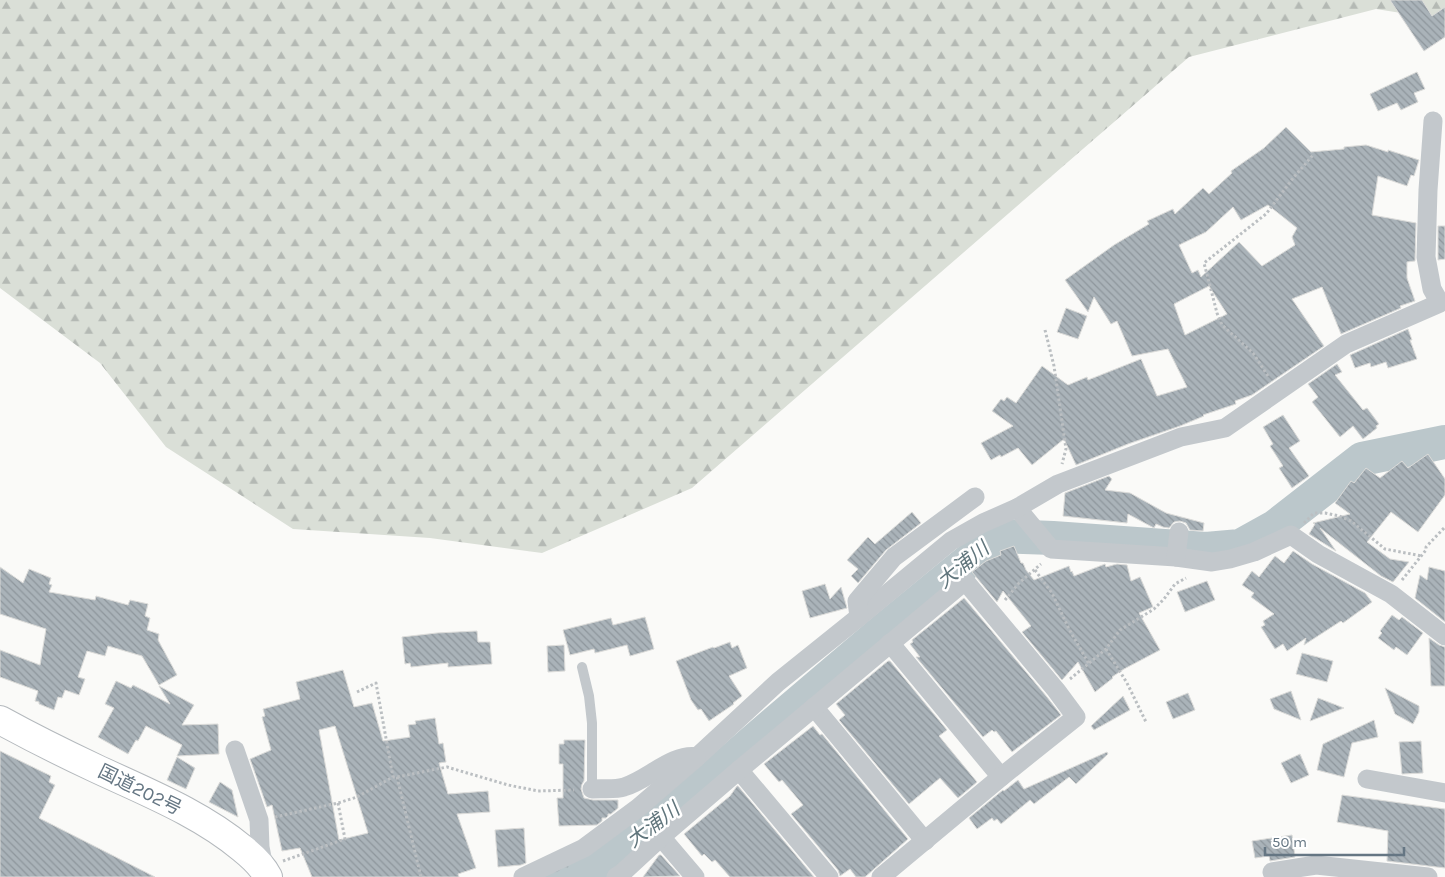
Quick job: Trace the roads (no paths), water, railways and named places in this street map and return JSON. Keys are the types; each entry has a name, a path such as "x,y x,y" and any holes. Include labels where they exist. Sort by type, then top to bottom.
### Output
{"highway":[{"name":"国道202号","path":"0,720 38,741 184,810 225,834 253,857 266,873"}],"street":[{"path":"523,877 584,848 638,808 697,757 778,682 951,541 983,523 1017,508 1058,484 1181,437 1225,428 1346,344 1440,303 1432,289 1426,257 1432,121"},
{"path":"859,616 857,601 894,557 975,497"},
{"path":"1017,508 1051,549 1212,562 1254,552 1291,535 1318,554 1390,594 1445,636"},
{"path":"1176,558 1179,532"},
{"path":"616,877 739,770 965,580 1076,717 881,877"},
{"path":"890,643 1001,778"},
{"path":"814,707 925,841"},
{"path":"235,750 259,820 260,847 266,873"},
{"path":"592,789 623,787 646,777 670,763 690,756 697,757"},
{"path":"739,770 829,877"},
{"path":"1367,779 1445,793"},
{"path":"623,787 638,808"},
{"path":"661,837 695,877"},
{"path":"1272,872 1316,865 1428,877"}],"lane":[{"path":"582,667 589,696 592,723 592,789"}],"water":[{"path":"680,780 697,796 605,869 590,877 538,877"}],"waterway":[{"name":"大浦川","path":"582,877 663,820 884,630 999,536 1206,549 1240,546 1276,526 1362,459 1445,442"}]}
